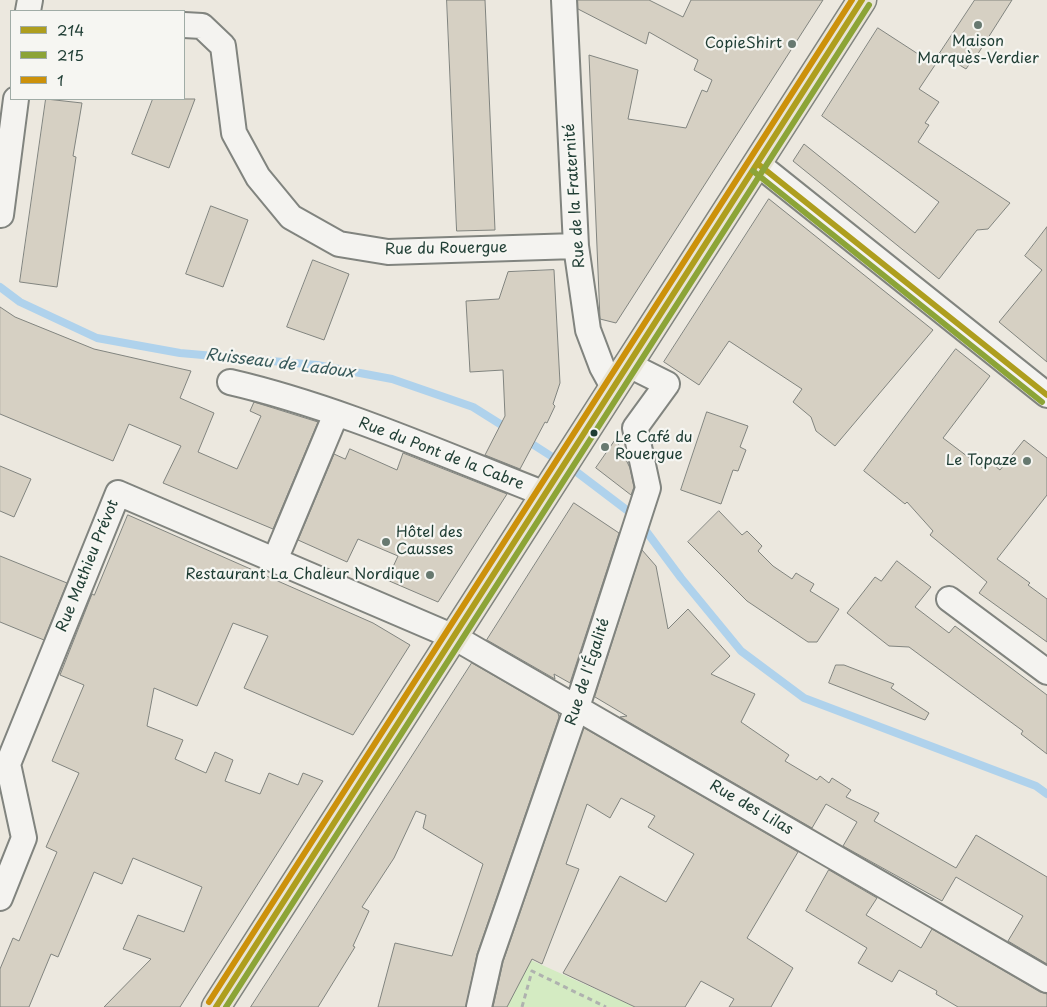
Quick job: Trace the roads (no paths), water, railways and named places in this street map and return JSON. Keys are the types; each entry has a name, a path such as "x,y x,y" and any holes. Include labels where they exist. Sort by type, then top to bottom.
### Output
{"main road":[{"path":"216,1007 862,0"}],"street":[{"name":"Rue de la Fraternité","path":"564,0 576,246 588,330 602,367 613,387"},
{"name":"Rue du Rouergue","path":"185,25 202,26 223,46 234,133 258,177 291,217 339,244 388,252 576,246"},
{"path":"1,215 16,100"},
{"path":"758,164 1047,394"},
{"name":"Rue de l'Égalité","path":"479,1007 490,958 577,707 648,488 635,428 667,384 627,364"},
{"name":"Rue du Pont de la Cabre","path":"230,382 271,392 336,414 545,494"},
{"path":"275,560 336,414"},
{"name":"Rue Mathieu Prévot","path":"0,898 24,838 4,763 118,493 454,637"},
{"path":"949,599 1047,672"},
{"name":"Rue des Lilas","path":"454,637 1047,980"}],"waterway":[{"name":"Ruisseau de Ladoux","path":"0,287 20,302 97,338 180,353 317,365 392,379 473,407 508,429"},
{"name":"Ruisseau de Ladoux","path":"526,440 554,458"},
{"path":"574,470 628,511"},
{"path":"646,531 681,578 741,651 804,698 1036,786 1047,794"}],"place":[{"name":"Maison Marquès-Verdier","path":"978,25"},
{"name":"CopieShirt","path":"792,44"},
{"name":"Le Café du Rouergue","path":"605,447"},
{"name":"Le Topaze","path":"1027,461"},
{"name":"Hôtel des Causses","path":"386,542"},
{"name":"Restaurant La Chaleur Nordique","path":"430,575"}]}
